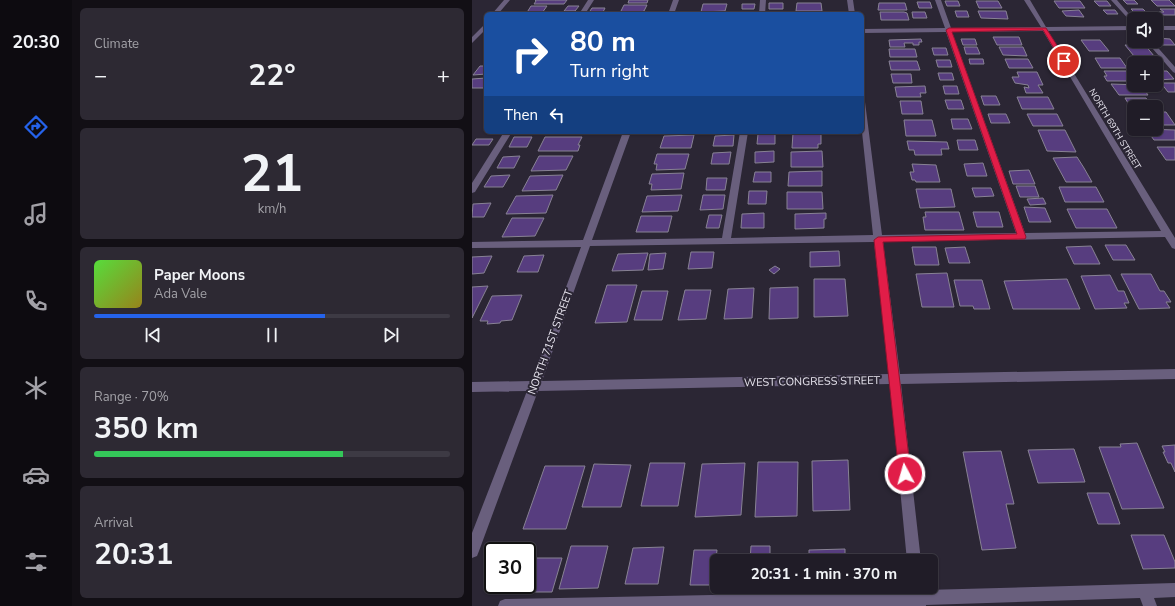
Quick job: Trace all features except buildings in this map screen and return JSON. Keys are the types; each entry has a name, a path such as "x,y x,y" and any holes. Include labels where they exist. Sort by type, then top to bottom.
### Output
{"street":[{"path":"497,12 507,0"},
{"path":"583,12 591,0"},
{"path":"672,12 676,0"},
{"path":"762,12 764,0"},
{"path":"850,0 852,12"},
{"path":"938,0 1022,237"},
{"name":"NORTH 69TH STREET","path":"1027,0 1175,246"},
{"path":"1114,0 1127,15"},
{"path":"472,41 484,27"},
{"path":"864,31 1127,28"},
{"path":"1163,28 1175,28"},
{"path":"1155,48 1175,71"},
{"path":"864,119 895,380 913,554"},
{"path":"472,190 507,134"},
{"name":"NORTH 71ST STREET","path":"472,551 535,385 626,134"},
{"path":"726,241 744,134"},
{"path":"472,245 878,240 1167,234"},
{"name":"WEST CONGRESS STREET","path":"472,387 1175,374"},
{"path":"505,606 672,604 1175,590"},
{"path":"1144,591 1150,606"}],"route":[{"path":"905,474 878,240 1022,237 949,30 1044,29 1064,61"}]}
